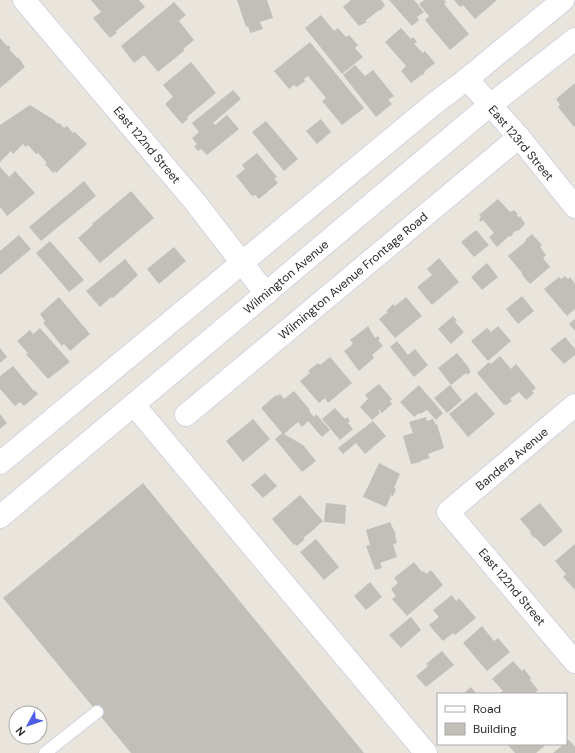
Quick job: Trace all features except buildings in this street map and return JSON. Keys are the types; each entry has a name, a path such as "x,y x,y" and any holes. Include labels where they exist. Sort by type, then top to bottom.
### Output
{"street":[{"name":"East 122nd Street","path":"24,0 195,202 266,294"},
{"path":"0,463 435,103 467,79 563,0"},
{"name":"Wilmington Avenue","path":"0,517 490,106 575,39"},
{"name":"East 123rd Street","path":"467,79 519,137 575,207"},
{"name":"Wilmington Avenue Frontage Road","path":"186,415 519,137"},
{"path":"134,405 426,753"},
{"name":"Bandera Avenue","path":"448,512 575,405"},
{"name":"East 122nd Street","path":"448,512 575,662"}],"lane":[{"path":"45,753 97,712"}]}
